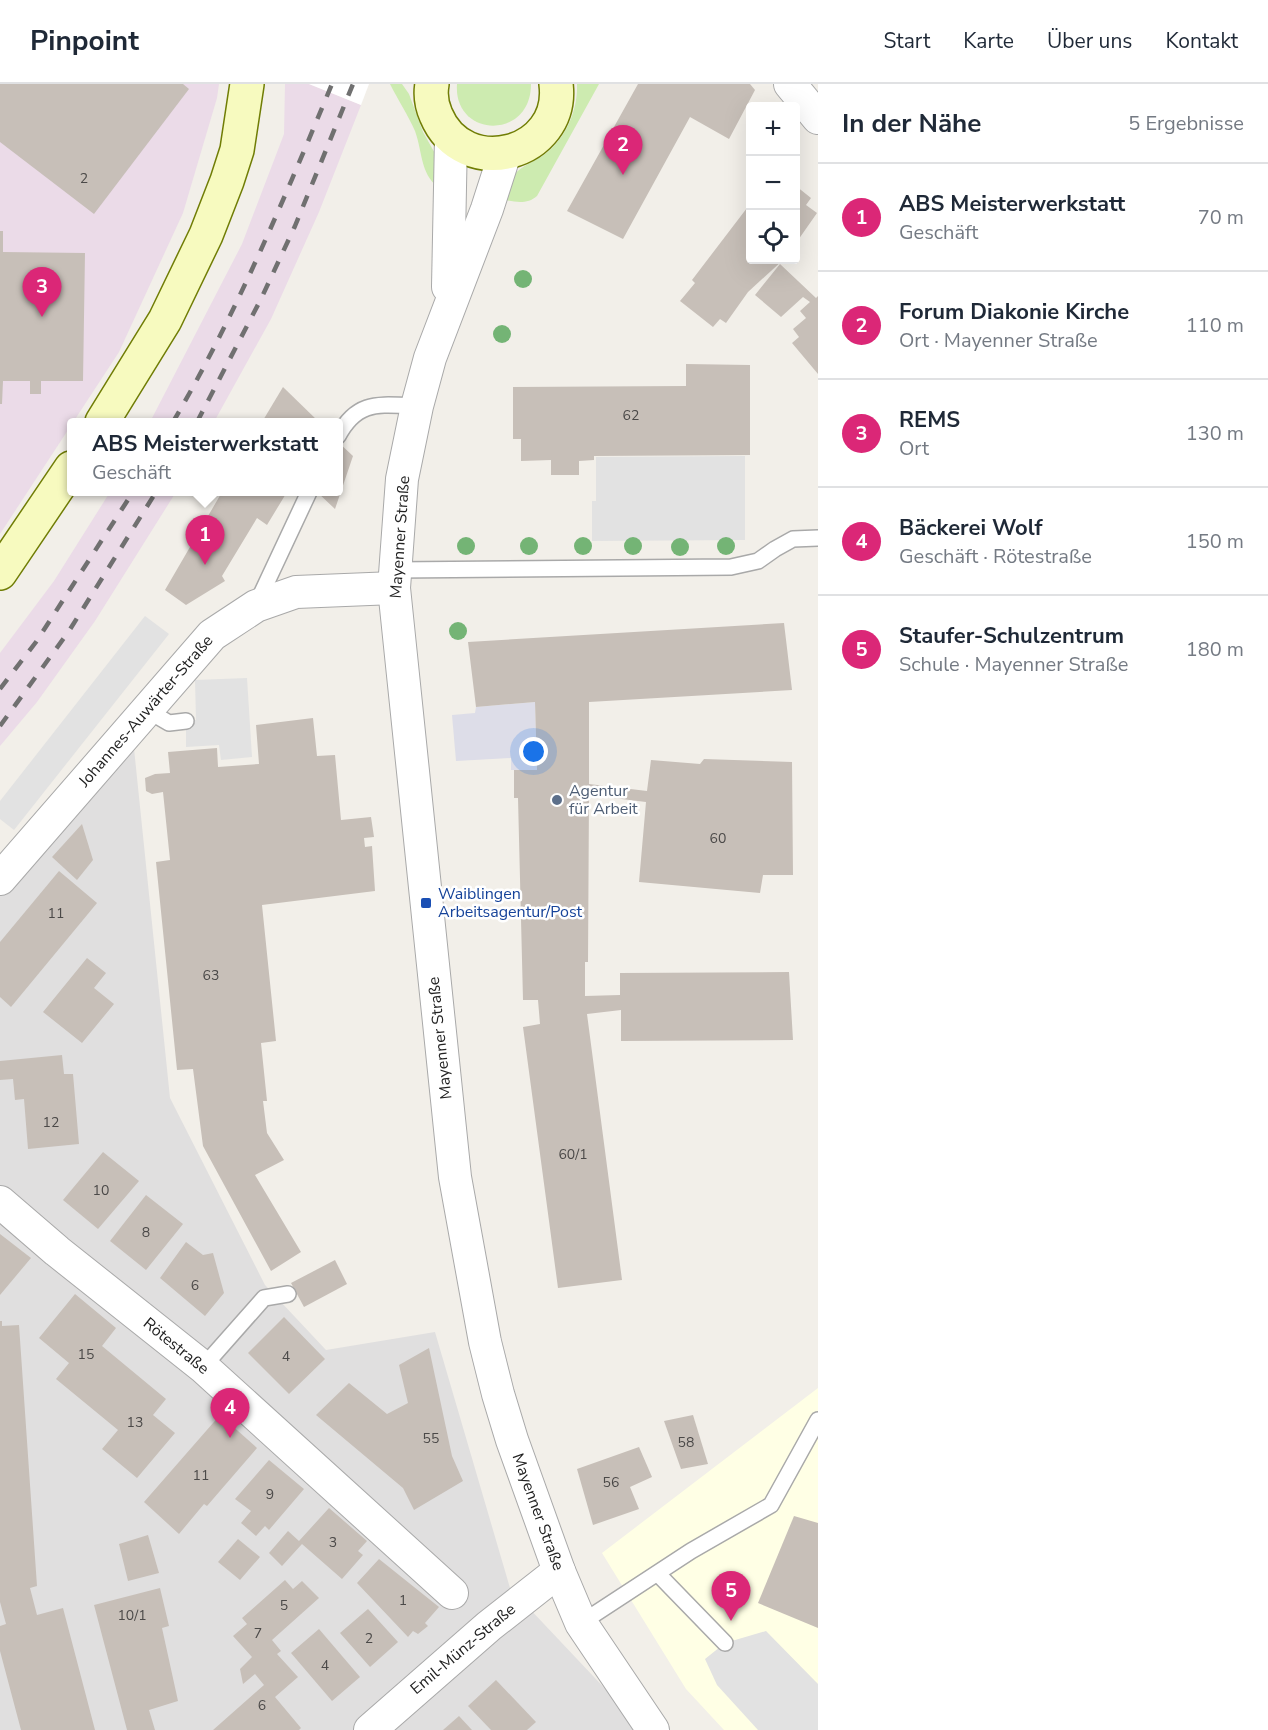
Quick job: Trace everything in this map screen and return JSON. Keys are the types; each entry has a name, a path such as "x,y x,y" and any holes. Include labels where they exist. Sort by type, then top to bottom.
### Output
{"street":[{"path":"105,418 165,320 206,235 237,150 247,84"},
{"path":"428,86 433,108 440,124 451,138 468,149 486,154 505,153 521,148 536,138 547,124 554,109 555,84"},
{"path":"790,84 818,118"},
{"name":"Mayenner Straße","path":"447,313 451,138"},
{"name":"Mayenner Straße","path":"505,153 487,209 430,358 417,406 402,479 395,579 455,1177 473,1283 498,1394 559,1571 581,1623 653,1730"},
{"path":"0,573 67,475"},
{"name":"Johannes-Auwärter-Straße","path":"0,879 145,709 212,635 256,606 296,592 395,579"},
{"name":"Rötestraße","path":"0,1202 57,1251 202,1367 452,1593"},
{"name":"Emil-Münz-Straße","path":"370,1730 489,1626 559,1571"}],"lane":[{"path":"343,428 347,420 371,405 417,406"},
{"path":"256,606 307,496"},
{"path":"395,579 731,567 758,561 793,539 818,538"},
{"path":"145,709 169,723 186,721"},
{"path":"202,1367 264,1298 288,1294"},
{"path":"581,1623 691,1551 771,1505 818,1420"},
{"path":"658,1574 725,1643"}],"shaded area":[{"path":"0,84 219,84 217,98 183,213 119,352 76,418 67,418 67,432 0,534"},
{"path":"285,84 309,84 361,105 319,212 271,319 216,418 152,418 242,244 284,134"},
{"path":"745,456 745,540 592,541 592,501 596,501 596,457"},
{"path":"107,496 173,496 95,621 37,702 0,746 0,653 54,581"},
{"path":"145,616 169,634 14,830 0,819 0,801"},
{"path":"247,678 252,757 221,760 219,745 186,747 186,721 196,720 195,680"},
{"path":"535,702 537,770 511,770 511,758 456,761 452,715 475,713 476,707"},
{"path":"132,729 170,1098 265,1285 326,1350 435,1332 510,1588 644,1730 0,1730 0,881"},
{"path":"818,1388 818,1730 724,1730 686,1689 602,1553"},
{"path":"766,1631 818,1684 818,1730 758,1730 717,1685 705,1659 725,1643"}],"green space":[{"path":"390,84 402,84 409,94 423,132 437,157 443,190 430,179 426,172 415,131"},
{"path":"457,84 531,84 528,103 519,116 507,123 492,126 479,123 467,115 459,102"},
{"path":"577,84 599,84 537,196 525,202 501,199 510,180 517,172 545,154 565,132 573,113"}],"pier":[{"path":"309,84 369,84 361,105"}],"building":[{"path":"0,84 183,84 189,89 94,214 0,142"},
{"path":"638,84 750,84 755,90 749,102 746,102 746,107 729,139 690,117 623,239 567,211"},
{"path":"800,189 811,198 806,205 817,213 800,237"},
{"path":"746,209 746,264 779,264 748,292 726,323 720,319 713,327 680,301 695,283 692,280"},
{"path":"0,231 3,231 3,252 85,253 83,381 41,381 41,394 30,394 30,381 3,381 2,404 0,404"},
{"path":"780,264 816,298 818,296 818,374 792,343 799,337 793,329 806,318 800,311 810,302 803,297 781,317 755,295"},
{"path":"686,364 750,365 750,455 594,456 594,460 579,461 579,475 551,475 551,460 521,461 521,439 513,439 513,387 686,386"},
{"path":"283,387 315,418 264,418"},
{"path":"343,447 353,456 343,485"},
{"path":"220,496 285,496 267,525 257,518 222,576 225,581 186,605 165,590"},
{"path":"321,496 339,496 335,509"},
{"path":"784,623 792,690 589,702 589,784 647,791 651,760 700,764 704,759 792,762 793,875 763,875 760,893 639,882 646,802 589,795 588,962 585,962 585,996 620,995 620,973 789,972 793,1040 621,1041 621,1010 587,1014 622,1280 558,1288 523,1027 540,1024 538,1000 523,1000 518,798 514,798 514,770 537,770 535,702 476,707 468,642"},
{"path":"313,718 317,756 335,755 341,820 371,817 374,837 364,838 365,847 372,846 375,891 262,905 276,1041 261,1043 267,1101 263,1101 267,1133 284,1160 255,1175 301,1252 271,1271 203,1146 193,1069 177,1070 156,862 170,860 163,792 152,794 146,791 145,778 155,774 170,773 168,752 217,748 218,767 259,764 256,725"},
{"path":"82,824 93,860 77,880 52,857"},
{"path":"59,871 97,903 11,1007 0,997 0,942"},
{"path":"87,958 106,973 94,988 114,1004 82,1043 43,1012"},
{"path":"62,1055 64,1074 73,1074 79,1144 28,1149 24,1099 15,1100 13,1079 0,1080 0,1061"},
{"path":"103,1152 139,1181 98,1229 63,1200"},
{"path":"146,1195 183,1224 146,1270 110,1241"},
{"path":"0,1234 31,1258 0,1295"},
{"path":"186,1242 203,1255 213,1253 224,1293 205,1316 160,1278"},
{"path":"335,1260 347,1284 304,1307 291,1283"},
{"path":"75,1294 116,1328 102,1346 166,1399 153,1415 175,1433 137,1478 102,1449 118,1430 56,1379 69,1363 39,1338"},
{"path":"284,1317 325,1359 289,1394 248,1353"},
{"path":"0,1321 2,1321 2,1326 19,1325 37,1586 30,1588 37,1615 63,1608 95,1730 21,1730 0,1651 0,1626 6,1624 0,1602"},
{"path":"429,1348 452,1456 463,1481 414,1510 403,1488 316,1415 349,1383 387,1414 408,1403 399,1365"},
{"path":"220,1415 257,1448 207,1506 204,1504 179,1534 144,1502"},
{"path":"693,1415 708,1464 681,1469 664,1421"},
{"path":"639,1447 652,1477 630,1487 639,1509 593,1525 577,1469"},
{"path":"269,1460 304,1489 269,1530 265,1526 256,1536 241,1523 251,1511 235,1499"},
{"path":"329,1508 367,1541 358,1551 363,1555 342,1579 302,1544 282,1566 269,1553 288,1531 299,1541"},
{"path":"794,1516 818,1523 818,1628 758,1603"},
{"path":"148,1535 159,1573 128,1581 119,1544"},
{"path":"238,1539 260,1557 240,1580 218,1562"},
{"path":"379,1559 439,1607 425,1623 428,1626 418,1634 413,1631 408,1637 357,1583"},
{"path":"285,1580 293,1589 302,1581 319,1598 272,1640 281,1651 277,1654 298,1677 275,1697 301,1728 299,1730 213,1730 264,1685 255,1674 243,1684 240,1669 252,1657 233,1636 247,1624 242,1618"},
{"path":"160,1588 169,1626 162,1628 178,1701 149,1710 155,1730 127,1730 94,1605"},
{"path":"368,1609 398,1642 370,1667 340,1633"},
{"path":"319,1629 360,1677 332,1701 291,1653"},
{"path":"496,1680 536,1722 527,1730 491,1730 468,1706"},
{"path":"459,1716 472,1730 443,1730"}],"railway":[{"path":"175,418 238,298 332,84"},
{"path":"199,418 261,299 295,226 353,84"},
{"path":"0,689 36,642 130,496"},
{"path":"0,726 69,631 153,496"}],"place":[{"name":"Forum Diakonie Kirche","path":"623,175"},
{"name":"REMS","path":"42,317"},
{"name":"ABS Meisterwerkstatt","path":"205,565"},
{"name":"Agentur für Arbeit","path":"557,800"},
{"name":"Waiblingen Arbeitsagentur/Post","path":"426,903"},
{"name":"Bäckerei Wolf","path":"230,1438"},
{"name":"Staufer-Schulzentrum","path":"731,1621"}]}
